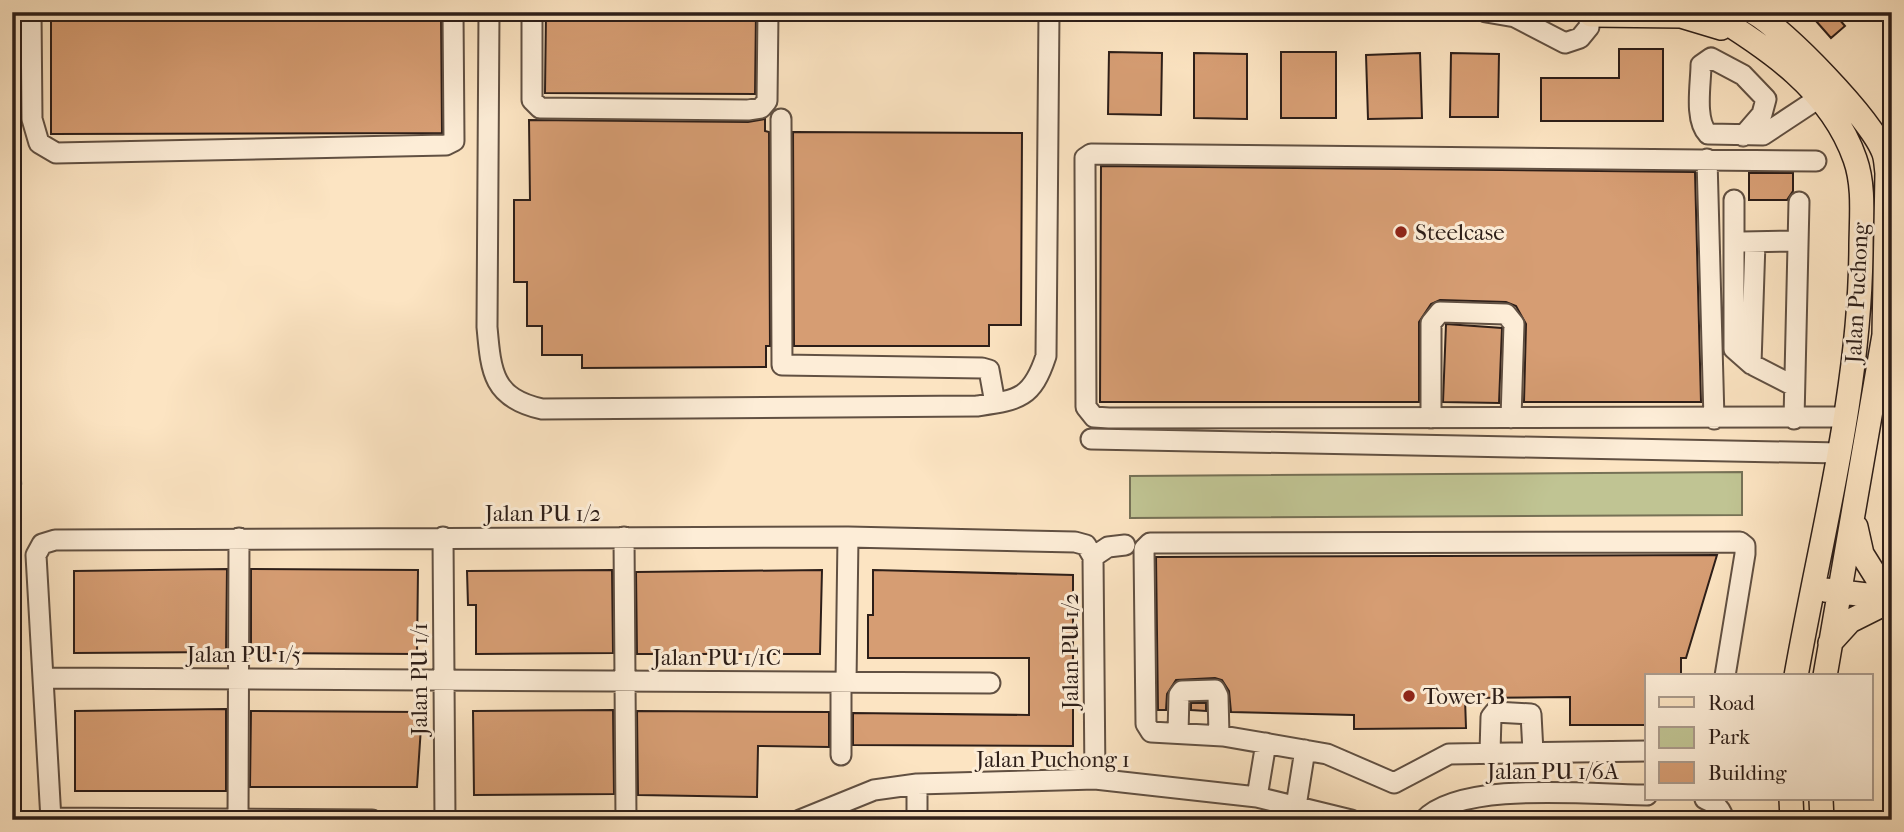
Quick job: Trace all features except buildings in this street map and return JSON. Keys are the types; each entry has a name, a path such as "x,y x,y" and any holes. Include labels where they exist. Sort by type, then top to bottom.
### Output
{"main road":[{"name":"Jalan Puchong","path":"1709,12 1762,45 1792,68 1819,98 1846,138 1861,180 1860,315 1847,417 1796,674"},
{"name":"Jalan Puchong","path":"1754,12 1792,41 1888,149 1884,335 1825,674"},
{"path":"1590,14 1681,16 1701,20 1762,45"},
{"path":"1854,514 1862,554 1889,593"},
{"path":"1812,584 1889,593"},
{"path":"1830,643 1850,621 1889,593"},
{"path":"1791,800 1792,820"},
{"path":"1821,800 1822,820"}],"street":[{"path":"31,12 32,119 39,143 56,153 446,145 454,141 453,12"},
{"path":"489,12 487,327 490,359 495,379 505,395 542,409 963,406 995,403 1027,394 1039,377 1046,356 1049,12"},
{"path":"533,12 532,100 540,108 748,110 761,108 767,101 768,12"},
{"path":"1486,12 1515,17 1565,43 1580,37 1590,27 1590,14"},
{"path":"1743,136 1763,135 1819,98"},
{"path":"781,119 782,365 982,368 989,370 995,403"},
{"path":"1816,161 1091,154 1086,158 1086,407 1094,417 1847,417"},
{"path":"1707,159 1714,419"},
{"path":"1734,200 1734,349 1751,364 1794,386"},
{"path":"1794,419 1799,202"},
{"path":"1735,242 1798,241"},
{"path":"1751,364 1755,242"},
{"path":"1431,418 1431,323 1440,312 1506,314 1510,317 1514,324 1511,418"},
{"path":"1091,439 1840,453"},
{"name":"Jalan PU 1/1","path":"443,537 444,820"},
{"path":"624,537 626,820"},
{"path":"841,755 848,537"},
{"name":"Jalan PU 1/2","path":"51,819 36,555 42,544 55,540 848,537 1075,542 1086,545 1093,557 1095,779"},
{"path":"238,819 239,538"},
{"path":"1645,751 1450,754 1394,783 1327,754 1219,736 1151,732 1146,724 1144,548 1150,543 1740,542 1745,546 1745,554 1725,674"},
{"path":"1093,557 1108,547 1125,545"},
{"name":"Jalan PU 1/5","path":"43,678 444,680"},
{"name":"Jalan PU 1/1C","path":"444,680 990,683"},
{"path":"1178,733 1179,695 1182,691 1215,690 1219,696 1219,736"},
{"path":"1490,752 1491,717 1495,712 1531,713 1533,752"},
{"path":"1257,797 1266,743"},
{"path":"1296,806 1305,750"},
{"name":"Jalan Puchong 1","path":"800,820 874,789 917,784 1095,779 1257,797 1350,820"},
{"path":"917,784 917,820"},
{"name":"Jalan PU 1/6A","path":"1424,820 1454,801 1483,794 1645,795"},
{"path":"1709,800 1713,801 1723,817"},
{"path":"51,819 372,820"}],"green space":[{"path":"1742,472 1742,515 1130,518 1130,476"}],"waterway":[{"path":"12,386 20,484 12,513"}],"place":[{"name":"Steelcase","path":"1401,232"},
{"name":"Tower B","path":"1409,696"}]}
